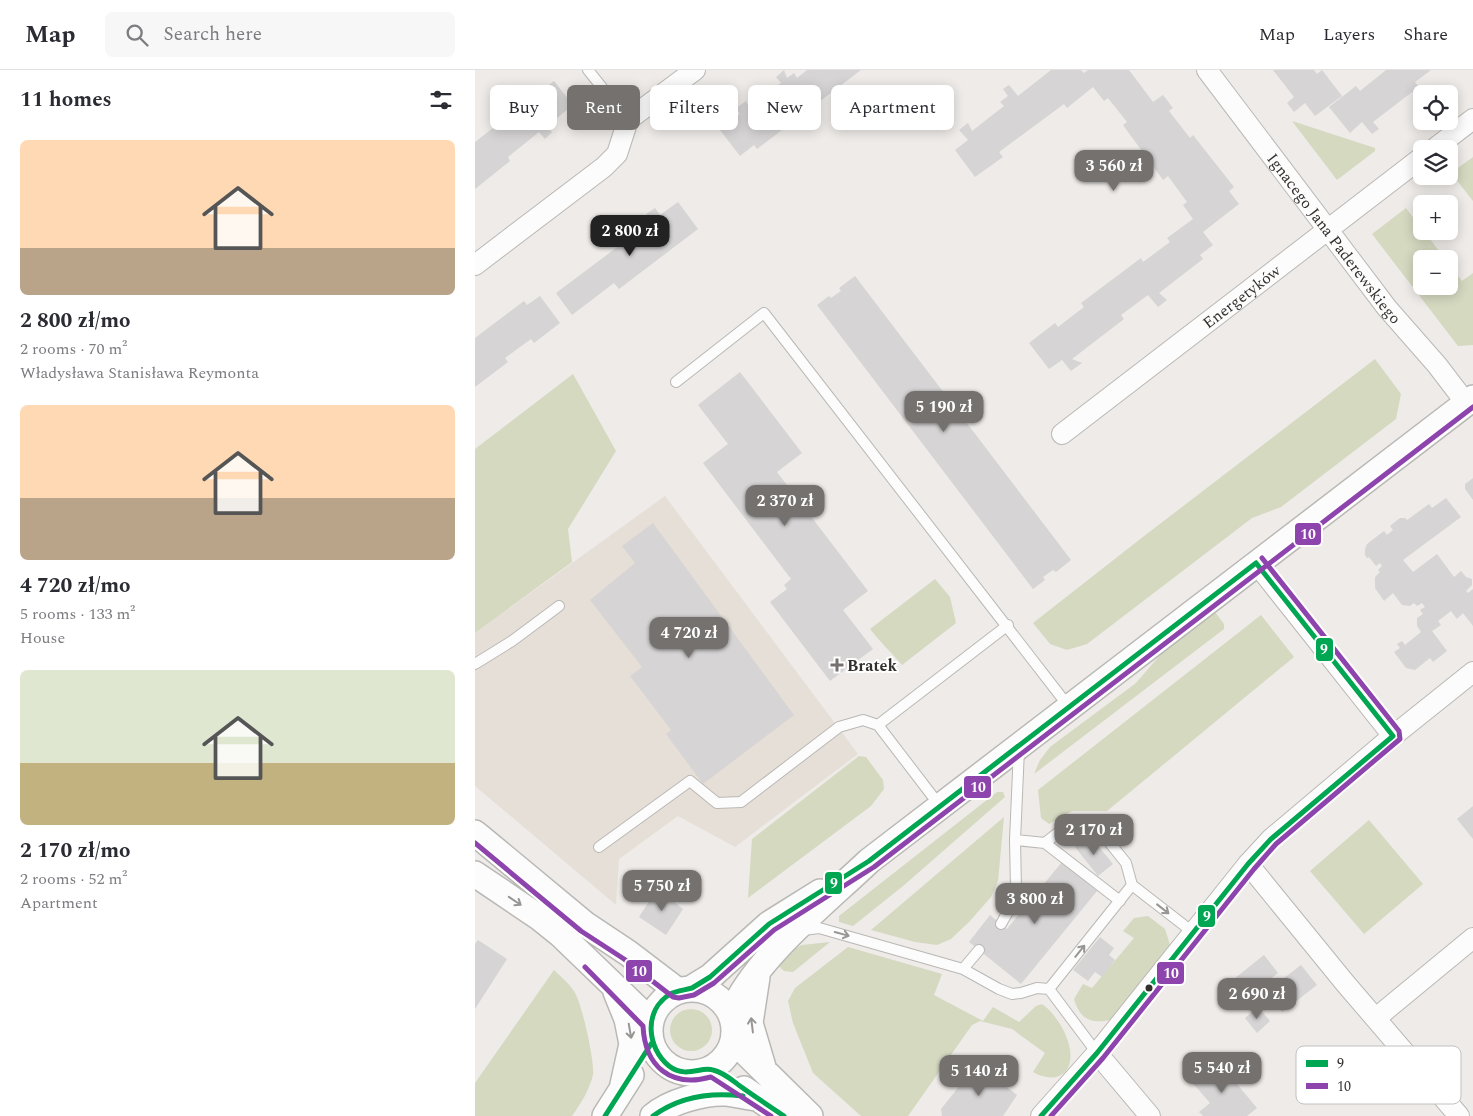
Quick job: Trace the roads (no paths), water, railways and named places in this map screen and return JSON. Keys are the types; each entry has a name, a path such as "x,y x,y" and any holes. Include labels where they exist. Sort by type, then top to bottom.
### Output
{"street":[{"path":"640,111 695,70"},
{"name":"Ignacego Jana Paderewskiego","path":"1207,70 1387,308 1470,400"},
{"path":"1446,140 1473,119"},
{"path":"475,265 611,161 617,154 625,130"},
{"name":"Energetyków","path":"1062,434 1413,164"},
{"path":"731,1014 764,963 794,931 869,861 1470,400"},
{"path":"1256,563 1393,736"},
{"path":"1041,1116 1097,1053 1248,864 1271,839 1393,736 1473,672"},
{"path":"475,833 587,925 636,960 685,990 704,990 715,995 725,1003 731,1014 735,1030 730,1051 712,1069 702,1073 681,1073 668,1066 658,1057 651,1033 614,985 540,918 475,874"},
{"path":"605,1116 622,1089 651,1033 655,1009 665,998 710,977 769,924 869,861"},
{"path":"1248,864 1345,983 1400,1046"},
{"path":"1376,1018 1473,938"},
{"path":"636,960 662,968 685,972 705,969 737,953"},
{"path":"757,973 750,1023 765,1072"},
{"path":"614,985 627,1019 632,1044 622,1089"},
{"path":"734,1039 742,1050 810,1116"},
{"path":"1097,1053 1150,1116"},
{"path":"712,1069 724,1075 784,1116"},
{"path":"638,1116 681,1073"},
{"path":"653,1116 663,1108 683,1100 709,1095 725,1093 757,1098"},
{"path":"1449,1104 1459,1116"}],"lane":[{"path":"589,70 601,85"},
{"path":"676,382 765,313 1008,625 1069,707"},
{"path":"475,664 512,641 559,606"},
{"path":"878,725 1008,625"},
{"path":"599,847 690,781 717,803 741,802 839,727 863,720 878,725 940,806"},
{"path":"1001,924 1009,912 1015,894 1019,746"},
{"path":"1045,843 1069,824 1082,820 1097,827 1126,863 1132,885 1194,933"},
{"path":"1015,840 1045,843 1120,901"},
{"path":"1049,989 1132,885"},
{"path":"794,931 819,928 963,968 999,989 1013,994 1037,988 1049,989 1097,1053"},
{"path":"963,968 979,950"}],"place":[{"name":"Bratek","path":"837,665"}]}
